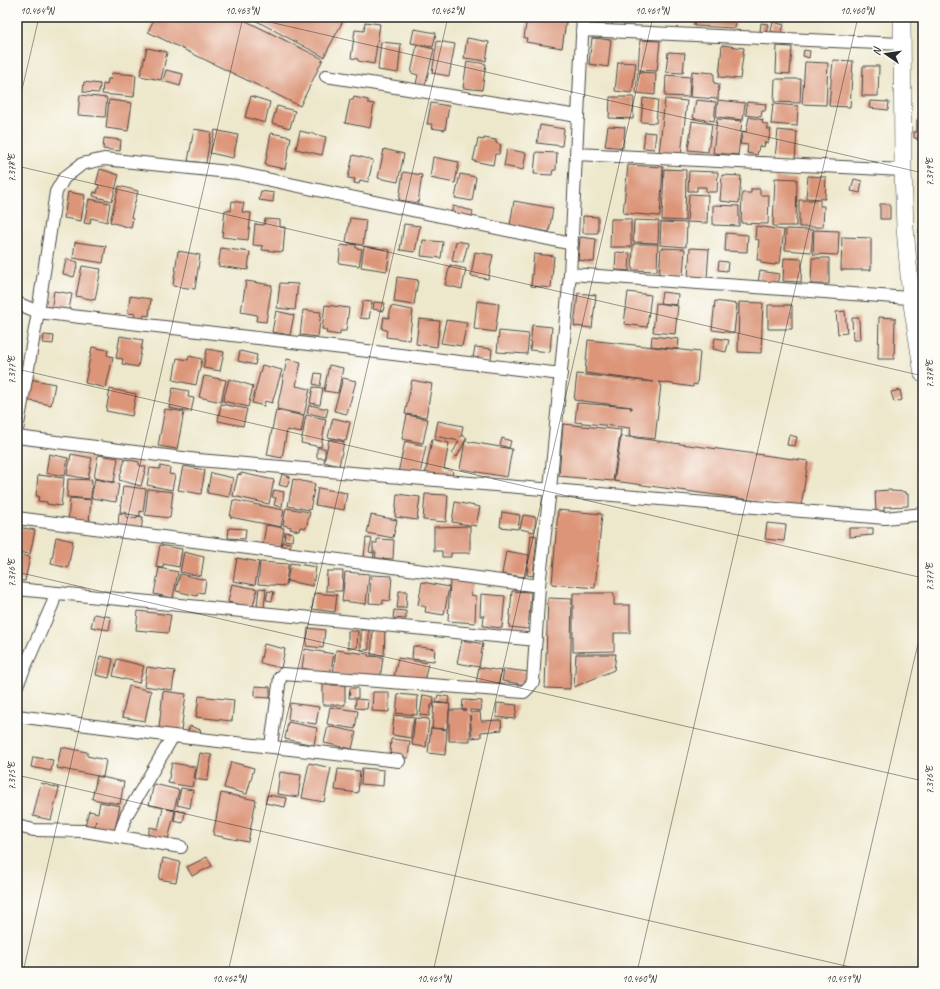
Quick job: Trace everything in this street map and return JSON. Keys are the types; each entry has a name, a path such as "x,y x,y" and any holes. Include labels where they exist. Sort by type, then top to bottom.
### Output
{"street":[{"path":"271,746 280,677 283,674 524,692 533,682 539,586 550,489 570,274 583,17"},
{"path":"902,17 904,228 917,298 923,374"},
{"path":"582,30 902,44"},
{"path":"326,76 578,116"},
{"path":"576,154 903,170"},
{"path":"17,430 38,312 56,192 64,178 82,164 104,159 238,173 572,244"},
{"path":"570,274 917,298"},
{"path":"17,303 38,312 561,374"},
{"path":"17,437 198,460 885,518 923,514"},
{"path":"17,518 539,586"},
{"path":"17,589 536,640"},
{"path":"17,685 53,603 55,593"},
{"path":"17,716 173,736 399,761"},
{"path":"119,837 126,816 173,736"},
{"path":"17,826 34,830 84,831 181,848"}],"building":[{"path":"155,17 238,17 323,59 300,106 148,32"},
{"path":"249,17 345,17 324,57"},
{"path":"527,17 566,22 562,48 526,42 527,38 524,38"},
{"path":"593,17 613,17 612,26 592,24"},
{"path":"695,17 736,17 735,28 694,26"},
{"path":"774,17 785,17 784,22 774,20"},
{"path":"365,22 380,24 374,64 351,58 355,30 364,31"},
{"path":"773,22 784,25 781,34 771,31"},
{"path":"761,23 768,24 766,33 760,32"},
{"path":"414,29 436,33 433,47 411,43"},
{"path":"467,38 489,42 486,61 464,58"},
{"path":"592,38 611,40 608,67 589,64"},
{"path":"640,40 660,41 657,71 638,70"},
{"path":"437,41 455,44 449,76 432,73"},
{"path":"381,42 401,44 398,73 378,70"},
{"path":"417,45 434,49 425,86 416,84 418,75 411,73"},
{"path":"722,45 744,48 740,79 719,77"},
{"path":"777,46 792,47 790,74 776,73"},
{"path":"147,48 167,52 161,80 140,76"},
{"path":"804,50 810,51 809,58 803,56"},
{"path":"668,52 685,53 683,73 666,72"},
{"path":"833,60 853,61 850,107 829,106"},
{"path":"467,61 486,64 482,90 463,88"},
{"path":"618,62 636,63 632,93 615,91"},
{"path":"805,62 828,63 826,105 802,104"},
{"path":"863,66 879,66 878,96 862,96"},
{"path":"166,70 183,74 180,86 163,81"},
{"path":"692,71 714,73 714,83 719,84 718,99 690,97"},
{"path":"638,72 656,73 655,95 636,93"},
{"path":"112,73 136,75 134,97 102,94 103,84 107,85 108,79 111,79"},
{"path":"666,75 690,77 689,97 665,96"},
{"path":"775,79 801,79 800,103 774,102"},
{"path":"84,82 100,84 99,93 83,92"},
{"path":"80,95 107,98 105,117 78,115"},
{"path":"251,96 270,102 265,123 245,117"},
{"path":"354,97 368,100 368,103 374,104 370,128 345,123 350,100 353,100"},
{"path":"610,97 634,97 633,119 609,118"},
{"path":"643,98 658,100 656,123 641,122"},
{"path":"665,99 687,101 681,155 659,153"},
{"path":"109,100 132,103 128,131 106,128"},
{"path":"696,100 716,102 714,121 693,118"},
{"path":"718,100 745,103 743,120 716,117"},
{"path":"870,101 889,102 888,110 869,108"},
{"path":"747,102 766,104 765,111 762,111 761,117 746,115"},
{"path":"431,103 449,106 445,130 431,128 432,124 427,124"},
{"path":"773,104 798,106 797,126 771,124"},
{"path":"277,106 295,111 290,128 272,123"},
{"path":"749,117 763,120 762,123 768,125 767,129 771,129 768,143 765,142 764,147 759,146 757,155 747,153 748,145 740,144 743,131 746,132"},
{"path":"717,119 742,121 738,155 713,153"},
{"path":"917,120 923,120 923,140 917,140 917,138 914,138 914,132 917,132"},
{"path":"692,121 712,124 708,152 688,150"},
{"path":"540,125 564,129 562,146 537,143"},
{"path":"608,126 625,127 623,148 605,146"},
{"path":"194,129 211,132 206,163 188,161"},
{"path":"215,130 238,135 233,158 210,153"},
{"path":"778,130 797,132 795,160 775,158"},
{"path":"300,131 326,137 322,155 296,149"},
{"path":"645,132 656,133 654,149 643,148"},
{"path":"271,133 291,137 285,169 265,165"},
{"path":"104,138 121,140 120,151 103,149"},
{"path":"484,138 496,140 496,143 501,145 499,154 495,154 493,165 473,161 478,139 484,140"},
{"path":"384,149 404,154 398,182 378,178"},
{"path":"507,149 526,153 523,170 504,166"},
{"path":"536,152 557,153 556,170 553,170 552,175 534,174"},
{"path":"353,155 373,160 368,182 360,180 359,184 354,183 355,179 348,178"},
{"path":"433,157 459,162 455,183 430,178"},
{"path":"628,165 663,167 660,216 623,213"},
{"path":"100,169 119,175 112,201 93,196 94,192 97,193 99,185 96,184"},
{"path":"664,169 686,170 685,221 662,220"},
{"path":"689,171 718,172 717,192 706,192 706,187 697,187 697,191 688,191"},
{"path":"403,172 422,175 418,203 399,200"},
{"path":"460,174 476,177 472,201 455,198"},
{"path":"722,175 741,176 739,203 720,201"},
{"path":"808,176 826,177 825,199 806,198"},
{"path":"775,178 797,179 796,226 773,226"},
{"path":"854,179 862,181 860,193 851,191"},
{"path":"919,182 923,182 923,210 920,210"},
{"path":"119,186 138,191 131,217 133,218 131,228 110,222"},
{"path":"751,189 760,189 760,195 769,195 768,224 741,223 742,193 751,193"},
{"path":"261,191 274,193 273,202 259,200"},
{"path":"68,192 85,195 81,221 64,218"},
{"path":"689,194 708,195 707,223 687,222"},
{"path":"89,199 110,203 107,222 91,218 90,224 84,223"},
{"path":"799,200 820,200 820,206 824,206 823,227 799,227"},
{"path":"232,201 244,203 242,212 251,213 248,240 222,237 225,210 231,211"},
{"path":"514,201 553,208 549,232 510,225"},
{"path":"880,204 890,204 890,219 880,219"},
{"path":"713,205 739,206 739,226 713,225"},
{"path":"453,206 473,211 471,220 451,215"},
{"path":"583,216 598,217 598,233 583,233"},
{"path":"920,216 923,216 923,233 919,233"},
{"path":"350,218 366,220 363,245 346,242"},
{"path":"265,219 280,220 280,227 285,227 283,252 262,250 263,246 253,245 255,224 264,225"},
{"path":"611,219 631,219 631,247 610,247"},
{"path":"634,220 659,221 658,243 633,242"},
{"path":"661,222 687,223 686,247 660,245"},
{"path":"404,224 420,226 415,252 400,250"},
{"path":"756,226 784,230 780,263 776,263 775,265 761,263 761,260 757,260 759,240 755,239"},
{"path":"786,229 813,230 811,252 785,250"},
{"path":"814,230 839,231 838,255 813,254"},
{"path":"726,233 748,235 747,252 725,251"},
{"path":"580,237 596,239 594,262 578,260"},
{"path":"842,237 871,238 871,270 841,270"},
{"path":"423,240 443,242 441,258 421,256"},
{"path":"456,241 468,243 463,263 452,261"},
{"path":"75,242 106,246 103,263 73,258"},
{"path":"349,244 356,245 356,248 362,249 359,266 339,263 341,245 348,246"},
{"path":"633,244 658,244 657,271 632,270"},
{"path":"364,246 390,250 387,271 361,267"},
{"path":"221,248 250,252 248,270 218,266"},
{"path":"661,248 685,249 683,276 659,275"},
{"path":"690,248 709,249 707,278 688,277"},
{"path":"178,251 200,255 195,289 173,286"},
{"path":"475,252 493,255 488,279 471,276"},
{"path":"616,252 630,253 629,271 615,270"},
{"path":"534,254 554,256 551,288 531,286"},
{"path":"784,258 802,259 801,282 783,281"},
{"path":"812,258 829,258 829,284 811,284"},
{"path":"66,259 78,262 74,277 63,274"},
{"path":"719,261 728,262 727,271 718,270"},
{"path":"450,265 466,269 462,289 445,285"},
{"path":"82,266 101,269 95,300 76,296"},
{"path":"760,271 779,274 777,286 758,283"},
{"path":"397,277 418,280 414,305 394,302"},
{"path":"246,281 272,285 266,322 256,321 257,315 241,312"},
{"path":"280,283 298,284 295,310 277,308"},
{"path":"54,291 72,294 68,314 51,311"},
{"path":"628,292 651,295 647,327 624,324"},
{"path":"662,292 678,294 677,305 660,303"},
{"path":"578,293 596,295 592,328 574,326"},
{"path":"130,296 151,299 149,316 144,315 143,319 134,318 135,314 128,313"},
{"path":"363,301 372,302 369,319 360,318"},
{"path":"477,301 499,304 495,332 474,329"},
{"path":"715,301 737,304 734,333 712,330"},
{"path":"374,302 385,303 383,311 373,309"},
{"path":"739,302 763,303 761,353 738,352"},
{"path":"656,303 678,306 675,334 653,332"},
{"path":"325,305 349,308 346,331 340,331 340,335 326,333 327,330 322,329"},
{"path":"768,305 792,305 792,329 768,329"},
{"path":"391,306 413,310 409,340 386,337 387,330 382,329 384,317 389,318"},
{"path":"303,310 321,312 318,337 300,335"},
{"path":"276,311 294,315 290,335 272,332"},
{"path":"845,311 847,333 838,334 836,312"},
{"path":"879,317 895,318 894,359 878,359"},
{"path":"852,318 859,318 860,340 853,340"},
{"path":"419,319 440,321 437,347 416,344"},
{"path":"446,320 467,323 462,346 441,343"},
{"path":"532,325 552,327 550,352 530,350"},
{"path":"499,331 529,334 527,354 497,352"},
{"path":"44,335 54,336 53,344 43,343"},
{"path":"120,336 143,340 138,367 122,364 123,359 116,358"},
{"path":"652,336 679,339 678,349 651,346"},
{"path":"715,338 729,340 726,352 713,349"},
{"path":"588,340 700,352 697,385 693,384 693,387 659,382 661,384 655,439 629,436 630,428 575,422 577,403 631,407 630,409 632,409 632,407 574,400 577,374 654,382 585,373"},
{"path":"92,347 108,350 107,355 113,357 106,388 85,383"},
{"path":"475,347 492,349 491,360 473,358"},
{"path":"207,349 224,352 220,371 203,368"},
{"path":"240,351 257,355 255,365 238,361"},
{"path":"189,356 202,359 196,385 173,380 177,358 188,360"},
{"path":"287,359 301,362 296,386 310,389 304,415 277,409"},
{"path":"262,365 282,370 272,403 265,401 264,406 252,403"},
{"path":"329,365 343,368 338,393 324,391"},
{"path":"315,373 322,374 320,386 313,384"},
{"path":"204,376 226,380 221,402 199,397"},
{"path":"343,378 356,381 347,414 334,411"},
{"path":"30,379 55,384 51,405 26,400"},
{"path":"229,379 253,386 248,407 223,401"},
{"path":"412,380 432,384 426,417 405,414"},
{"path":"313,387 323,388 320,405 310,403"},
{"path":"173,388 189,391 188,397 194,398 191,412 169,408"},
{"path":"110,389 136,394 132,416 106,411"},
{"path":"900,390 902,400 894,402 891,392"},
{"path":"221,404 247,409 243,426 218,421"},
{"path":"309,405 328,409 326,417 307,413"},
{"path":"165,409 184,412 177,449 158,446"},
{"path":"276,410 304,416 301,433 287,430 282,458 267,455"},
{"path":"306,415 326,419 321,447 301,443"},
{"path":"407,415 428,419 423,443 402,439"},
{"path":"333,418 350,422 346,441 328,437"},
{"path":"438,421 463,426 461,437 462,435 467,438 457,457 452,454 459,441 435,436"},
{"path":"563,424 621,430 613,481 559,476"},
{"path":"789,435 797,437 795,446 787,445"},
{"path":"621,436 808,461 801,507 614,481"},
{"path":"502,438 511,441 509,448 500,445"},
{"path":"329,439 344,442 339,466 324,462"},
{"path":"432,439 449,443 444,469 453,471 451,481 425,476"},
{"path":"405,441 426,446 419,478 398,473"},
{"path":"465,441 512,449 507,477 460,469"},
{"path":"317,448 325,448 325,458 317,458"},
{"path":"49,454 68,458 65,476 46,473"},
{"path":"71,454 92,458 88,479 67,475"},
{"path":"98,455 118,458 114,482 94,478"},
{"path":"125,459 139,462 139,465 146,467 141,486 119,480"},
{"path":"160,466 170,468 169,474 175,475 172,490 147,485 150,468 160,469"},
{"path":"183,466 205,470 201,494 178,490"},
{"path":"211,473 233,478 229,497 207,493"},
{"path":"241,473 274,480 269,504 233,496 238,474 241,475"},
{"path":"282,474 290,477 287,487 279,485"},
{"path":"38,475 64,478 61,506 38,501 39,496 36,496"},
{"path":"68,479 92,480 91,499 67,497"},
{"path":"95,479 119,484 116,502 91,498"},
{"path":"293,479 315,484 310,510 288,506"},
{"path":"123,486 146,489 143,512 140,511 140,516 120,512"},
{"path":"318,488 347,493 344,510 315,505"},
{"path":"148,489 173,492 170,518 145,515"},
{"path":"274,490 284,492 282,507 274,505 276,498 272,497"},
{"path":"891,490 906,492 906,494 908,494 908,506 884,507 884,511 876,511 875,491"},
{"path":"397,494 420,497 417,520 395,517"},
{"path":"425,494 448,495 446,522 423,520"},
{"path":"70,498 91,500 89,523 68,522"},
{"path":"233,500 284,510 281,527 230,517"},
{"path":"455,502 480,507 476,526 452,522"},
{"path":"286,508 310,512 306,528 300,527 299,531 290,529 291,527 283,525"},
{"path":"558,510 602,514 595,588 552,584"},
{"path":"502,512 520,515 518,529 500,527"},
{"path":"119,513 126,514 126,517 137,519 137,516 143,517 141,530 118,527"},
{"path":"371,515 397,520 393,538 367,533"},
{"path":"523,515 536,517 534,532 520,529"},
{"path":"767,523 786,525 784,541 765,539"},
{"path":"266,525 284,528 281,547 263,544"},
{"path":"470,526 470,553 451,553 451,557 442,557 442,551 434,551 434,527"},
{"path":"17,527 35,530 30,554 17,552"},
{"path":"229,528 246,529 245,539 228,538"},
{"path":"849,528 873,528 873,535 849,537"},
{"path":"285,532 293,533 292,541 284,540"},
{"path":"531,535 537,536 533,576 527,575"},
{"path":"56,537 73,541 68,568 51,564"},
{"path":"366,538 372,539 369,552 374,553 373,559 364,558"},
{"path":"377,539 394,540 393,559 375,558 376,552 373,552 373,543 377,543"},
{"path":"282,542 291,543 290,550 281,549"},
{"path":"160,545 182,549 179,567 163,564 163,568 156,567"},
{"path":"506,551 529,555 525,577 502,574"},
{"path":"184,552 204,557 201,576 180,572"},
{"path":"17,554 30,557 25,581 17,580"},
{"path":"237,558 259,562 255,585 233,581"},
{"path":"260,562 288,564 286,586 258,584"},
{"path":"290,563 316,567 313,586 287,581"},
{"path":"159,568 178,572 173,598 154,594"},
{"path":"327,571 343,571 342,591 326,591"},
{"path":"345,572 369,574 366,604 342,601"},
{"path":"180,574 206,580 204,593 198,592 197,596 176,591"},
{"path":"371,575 392,576 390,601 383,600 383,604 369,603"},
{"path":"450,580 472,582 471,595 476,596 475,623 448,621"},
{"path":"422,582 449,587 444,615 425,612 426,607 418,605"},
{"path":"232,584 257,589 253,607 228,602"},
{"path":"259,588 266,589 264,607 257,606"},
{"path":"268,591 274,592 272,601 266,600"},
{"path":"399,591 407,591 406,608 397,608"},
{"path":"512,591 531,592 528,629 509,627"},
{"path":"314,593 337,595 335,612 312,609"},
{"path":"573,593 614,593 614,605 630,605 630,633 614,633 614,651 573,652"},
{"path":"481,594 505,596 502,628 483,626 484,616 480,616"},
{"path":"548,598 572,599 570,689 545,688"},
{"path":"394,610 406,611 406,619 393,618"},
{"path":"138,611 171,615 168,633 136,630"},
{"path":"94,614 111,617 109,630 91,627"},
{"path":"308,628 325,630 323,648 306,646"},
{"path":"373,629 385,629 384,655 371,655"},
{"path":"361,630 369,630 369,650 361,650"},
{"path":"348,631 358,631 357,648 348,648"},
{"path":"462,640 483,644 479,667 457,663"},
{"path":"264,644 285,649 281,668 260,663"},
{"path":"413,646 435,649 434,661 412,659"},
{"path":"305,649 334,654 330,674 302,668"},
{"path":"336,650 368,654 368,656 383,657 380,679 333,674"},
{"path":"576,654 616,654 614,670 574,687"},
{"path":"100,656 113,659 109,678 96,675"},
{"path":"398,658 428,663 424,682 394,677"},
{"path":"117,659 144,666 139,683 113,676"},
{"path":"147,667 175,671 172,690 144,686"},
{"path":"479,667 501,671 498,688 476,684"},
{"path":"504,669 529,672 527,685 502,681"},
{"path":"323,685 345,685 345,705 323,705"},
{"path":"129,686 151,691 145,721 122,717"},
{"path":"255,686 270,687 270,698 255,697"},
{"path":"350,688 358,688 358,698 349,698"},
{"path":"163,691 186,694 181,731 159,728"},
{"path":"373,692 389,692 389,712 372,711"},
{"path":"398,694 418,696 417,715 396,713"},
{"path":"423,695 434,697 429,716 420,715"},
{"path":"438,695 449,697 448,704 436,702"},
{"path":"199,696 234,700 232,721 196,717"},
{"path":"356,699 368,700 367,709 355,708"},
{"path":"463,700 482,701 481,711 470,710 470,713 480,712 481,721 501,720 502,730 481,732 481,737 472,738 470,715 470,741 449,741 449,710 462,710"},
{"path":"290,703 319,707 316,724 288,720"},
{"path":"434,703 450,704 447,729 432,728"},
{"path":"497,703 517,705 515,719 496,717"},
{"path":"330,707 358,711 355,729 327,724"},
{"path":"394,715 414,717 411,738 392,735"},
{"path":"415,718 429,719 426,747 412,745"},
{"path":"288,722 317,728 314,745 285,739"},
{"path":"190,726 201,730 198,738 187,734"},
{"path":"328,726 356,732 352,749 324,743"},
{"path":"431,728 447,730 445,755 428,753"},
{"path":"391,739 410,741 408,758 390,755"},
{"path":"61,747 87,752 87,756 106,760 103,777 57,768"},
{"path":"200,753 212,755 207,781 195,779"},
{"path":"33,757 53,760 51,771 31,767"},
{"path":"231,762 254,768 247,794 224,788"},
{"path":"172,763 196,767 192,787 168,783"},
{"path":"309,763 331,768 324,802 302,798"},
{"path":"362,768 384,770 383,786 361,784"},
{"path":"338,769 360,771 358,793 335,790"},
{"path":"280,772 301,775 298,797 277,794"},
{"path":"97,776 124,782 120,804 92,799"},
{"path":"41,783 59,788 51,820 33,816"},
{"path":"154,784 179,790 174,810 167,809 175,811 168,840 148,835 150,827 158,829 163,808 149,805"},
{"path":"181,788 193,790 190,808 177,805"},
{"path":"221,793 256,800 248,842 213,835"},
{"path":"267,795 287,798 285,807 265,803"},
{"path":"100,802 120,806 114,834 94,830 96,821 93,831 84,829 89,811 98,813"},
{"path":"176,810 185,812 183,823 174,821"},
{"path":"207,857 212,866 192,876 187,867"},
{"path":"163,858 180,862 176,882 159,879"}]}
